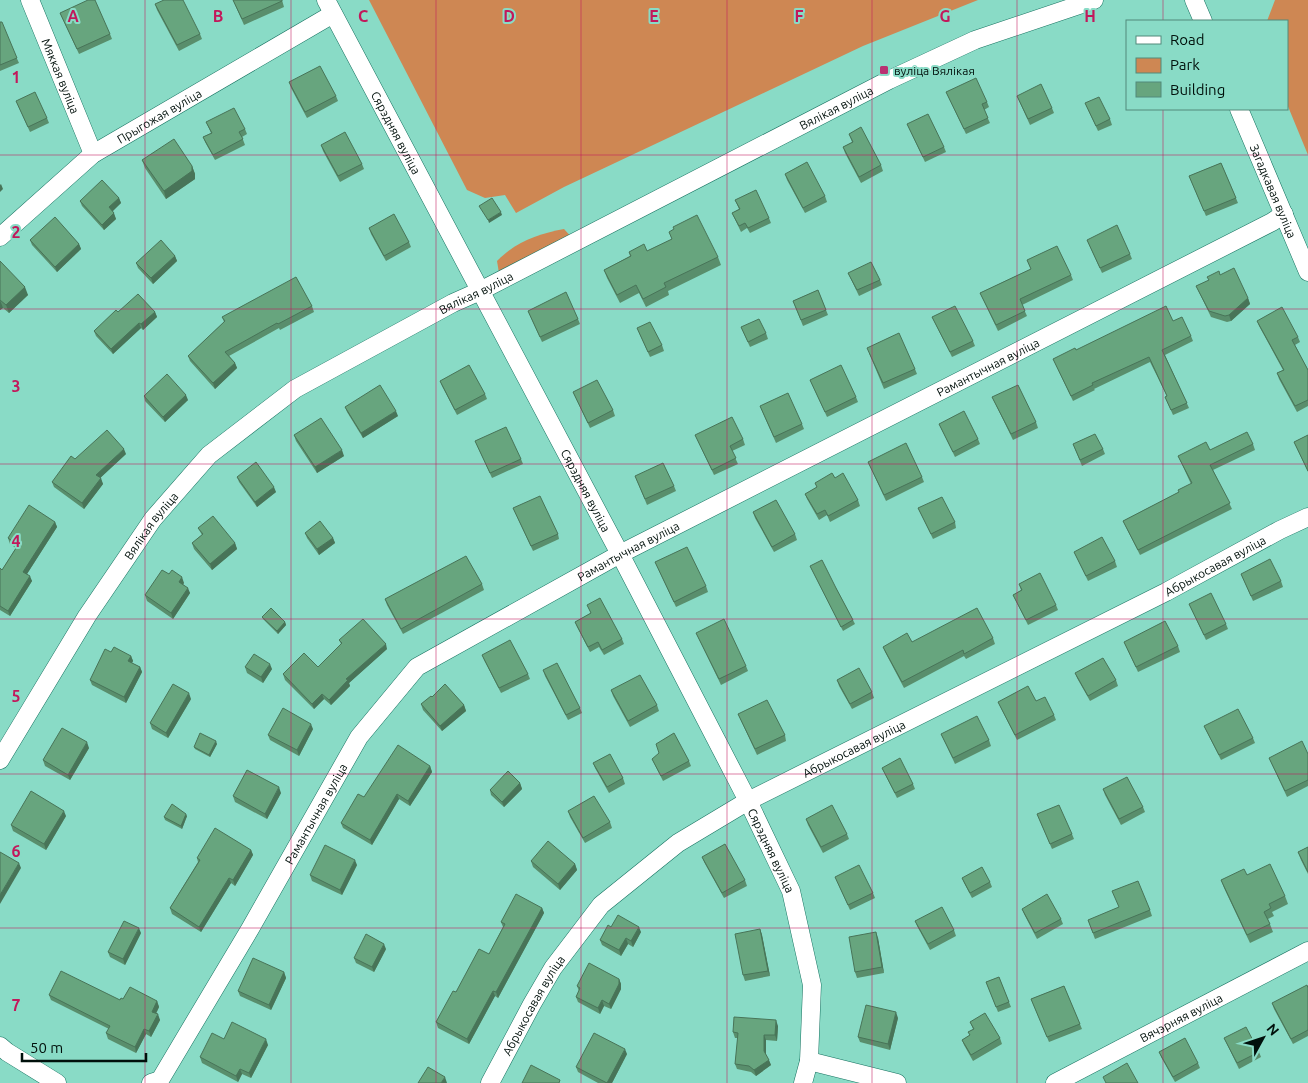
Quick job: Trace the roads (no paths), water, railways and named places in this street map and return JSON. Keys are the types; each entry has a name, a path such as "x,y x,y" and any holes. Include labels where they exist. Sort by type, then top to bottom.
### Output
{"street":[{"name":"Мяккая вуліца","path":"30,0 93,154"},
{"name":"Вялікая вуліца","path":"0,760 87,616 153,519 209,455 295,389 452,303 480,291 889,80 975,40 1094,0"},
{"path":"1194,0 1203,20"},
{"name":"Прыгожая вуліца","path":"0,237 93,154 329,7"},
{"name":"Сярэдняя вуліца","path":"329,7 620,554 748,801 791,891 812,985 809,1061 803,1083"},
{"name":"Загадкавая вуліца","path":"1240,110 1308,272"},
{"name":"Рамантычная вуліца","path":"151,1083 160,1080 250,929 359,737 417,667 620,554 1263,227 1284,214"},
{"name":"Абрыкосавая вуліца","path":"490,1083 553,968 600,905 678,843 748,801 1166,592 1280,530 1308,517"},
{"name":"Вячэрняя вуліца","path":"1056,1083 1308,951"},
{"path":"0,1046 57,1083"},
{"path":"809,1061 897,1083"}],"place":[{"name":"вуліца Вялікая","path":"884,70"}]}
